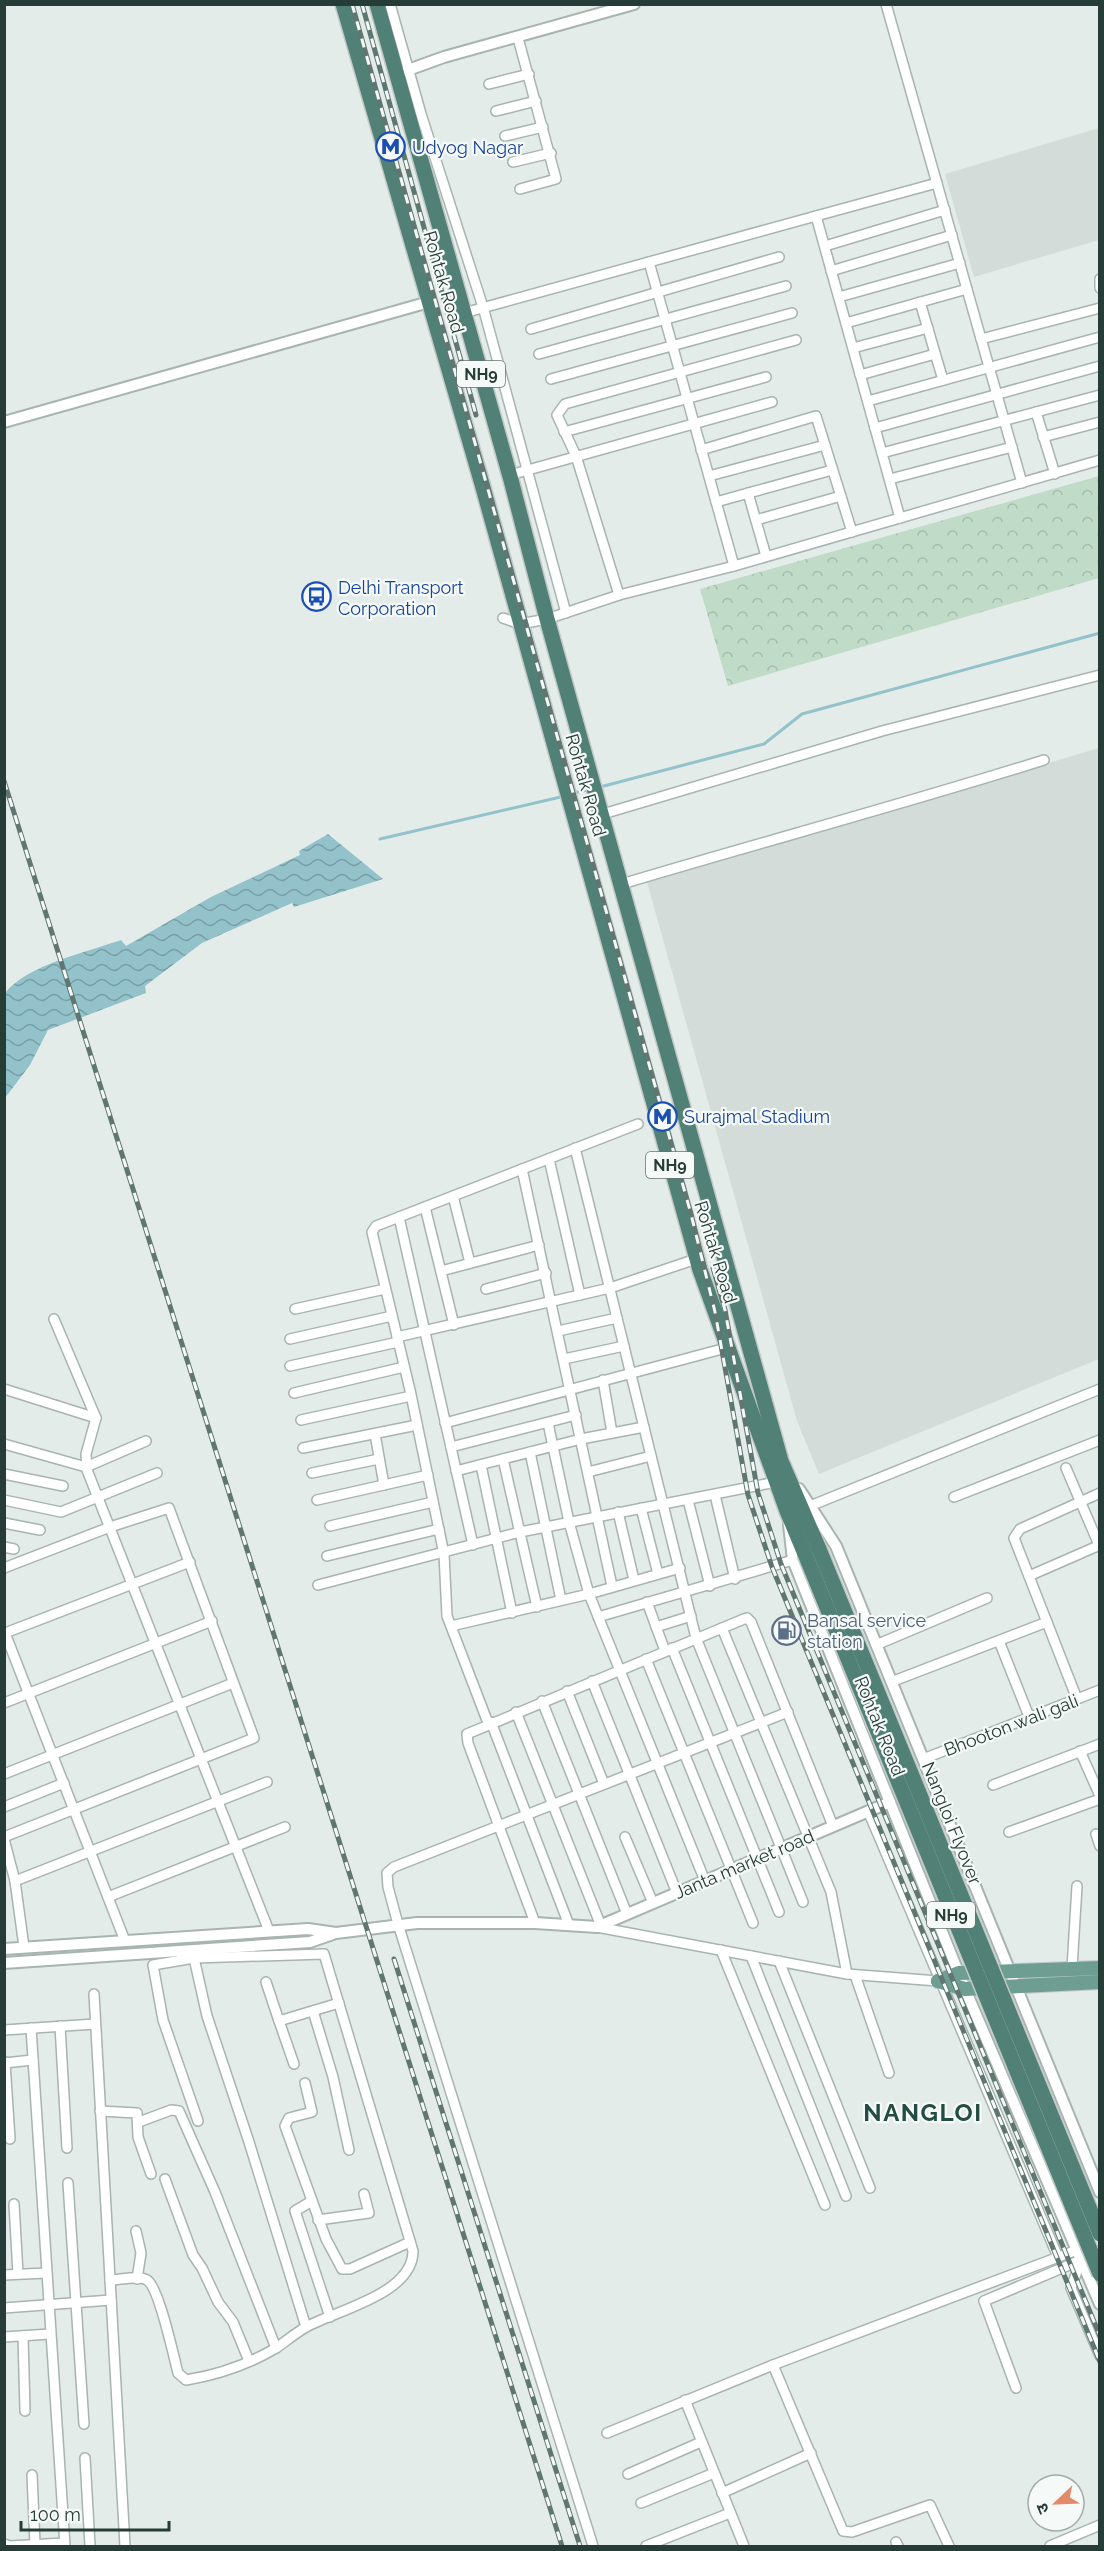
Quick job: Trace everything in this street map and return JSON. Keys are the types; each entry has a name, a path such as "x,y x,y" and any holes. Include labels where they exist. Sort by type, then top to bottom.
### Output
{"highway":[{"name":"Rohtak Road","path":"343,4 520,624 696,1259 726,1348 787,1511"},
{"name":"Rohtak Road","path":"377,4 402,72 464,313 547,619 781,1461"},
{"name":"Nangloi Flyover","path":"781,1461 806,1554 1100,2274"},
{"name":"Nangloi Flyover","path":"787,1511 1100,2234"}],"main road":[{"path":"938,1981 959,1973 1100,1968"},
{"path":"938,1981 965,1989 1100,1982"}],"street":[{"path":"390,4 402,72 483,307 566,613"},
{"path":"402,72 634,4"},
{"path":"886,4 1022,483"},
{"path":"519,38 556,178 520,189"},
{"path":"489,84 529,74"},
{"path":"496,111 536,101"},
{"path":"505,136 543,127"},
{"path":"513,162 551,153"},
{"path":"464,313 938,183"},
{"path":"825,246 945,210"},
{"path":"816,216 900,518"},
{"path":"831,271 952,235"},
{"path":"531,329 779,257"},
{"path":"649,262 734,566"},
{"path":"839,297 960,263"},
{"path":"1100,279 1100,288"},
{"path":"539,354 786,286"},
{"path":"846,323 967,289"},
{"path":"4,422 429,302"},
{"path":"920,302 943,380"},
{"path":"981,339 1100,308"},
{"path":"551,379 792,313"},
{"path":"853,348 927,328"},
{"path":"868,401 1100,337"},
{"path":"619,595 576,456 557,415 565,404 796,340"},
{"path":"860,375 935,354"},
{"path":"875,428 1100,366"},
{"path":"564,432 766,377"},
{"path":"882,453 1100,395"},
{"path":"510,476 527,469 772,402"},
{"path":"1036,412 1055,474"},
{"path":"701,450 816,416 852,532"},
{"path":"1043,437 1100,422"},
{"path":"709,476 825,445"},
{"path":"890,480 1012,447"},
{"path":"503,618 520,624 547,619 619,595 734,566 1100,460"},
{"path":"716,502 832,470"},
{"path":"748,493 766,556"},
{"path":"756,520 841,496"},
{"path":"601,809 882,731 1100,675"},
{"path":"622,884 754,844 920,799 1044,760"},
{"path":"569,1925 447,1616 444,1554 411,1396 372,1232 376,1226 638,1124"},
{"path":"575,1148 696,1638 803,1902"},
{"path":"549,1158 580,1295"},
{"path":"522,1169 612,1586"},
{"path":"453,1196 470,1263"},
{"path":"425,1207 454,1325"},
{"path":"399,1217 473,1545"},
{"path":"441,1271 539,1245"},
{"path":"290,1366 610,1288 696,1259"},
{"path":"486,1289 546,1273"},
{"path":"295,1309 385,1289"},
{"path":"290,1339 392,1316"},
{"path":"558,1331 617,1318"},
{"path":"54,1319 96,1418 86,1454 86,1467 269,1931"},
{"path":"564,1359 624,1346"},
{"path":"445,1423 726,1348"},
{"path":"294,1393 404,1367"},
{"path":"603,1380 612,1433"},
{"path":"4,1389 96,1418"},
{"path":"810,1506 1100,1389"},
{"path":"301,1420 411,1396"},
{"path":"451,1447 576,1415"},
{"path":"548,1423 569,1522 589,1594 705,1881"},
{"path":"303,1448 417,1425"},
{"path":"456,1471 581,1439 644,1427"},
{"path":"375,1434 384,1485"},
{"path":"954,1497 1100,1440"},
{"path":"4,1444 86,1467 146,1441"},
{"path":"530,1452 561,1600"},
{"path":"588,1472 651,1456"},
{"path":"312,1473 379,1459"},
{"path":"503,1459 537,1606"},
{"name":"Rohtak Road","path":"781,1461 836,1546 1100,2192"},
{"path":"481,1465 512,1613"},
{"path":"1029,1576 1099,1545 1066,1468"},
{"path":"4,1500 61,1512 157,1473"},
{"path":"4,1474 63,1486"},
{"path":"317,1500 428,1475"},
{"path":"318,1585 444,1554 520,1532 776,1482"},
{"path":"1077,1699 1015,1534 1020,1529 1100,1493"},
{"path":"715,1495 735,1579"},
{"path":"688,1500 710,1586"},
{"path":"330,1526 433,1502"},
{"path":"4,1568 110,1527 169,1508 254,1738 4,1838 15,1881 24,1947"},
{"path":"641,1508 657,1574"},
{"path":"618,1512 634,1581"},
{"path":"4,1523 40,1530"},
{"path":"327,1556 439,1529"},
{"path":"598,1617 735,1579 806,1554"},
{"name":"Rohtak Road","path":"806,1554 890,1802 965,1989 1100,2304"},
{"path":"125,1941 4,1633 190,1562"},
{"path":"450,1626 589,1594 680,1568"},
{"path":"876,1645 987,1598"},
{"path":"647,1602 656,1627 709,1742 779,1912"},
{"path":"656,1627 691,1616"},
{"path":"535,1923 466,1738 471,1730 744,1619 750,1620 833,1826"},
{"path":"4,1703 212,1621"},
{"path":"891,1682 1047,1622"},
{"path":"722,1628 834,1902 851,1974 889,2073"},
{"path":"999,1641 1030,1719"},
{"path":"646,1659 753,1923"},
{"path":"4,1665 15,1660"},
{"path":"592,1681 677,1893"},
{"path":"4,1774 233,1683"},
{"name":"Bhooton wali gali","path":"923,1760 1100,1690"},
{"path":"567,1691 603,1784"},
{"path":"542,1701 627,1914"},
{"path":"516,1712 599,1926"},
{"path":"593,2547 398,1924 388,1887 387,1873 394,1866 499,1827 657,1762 788,1712"},
{"path":"993,1785 1100,1744"},
{"path":"1010,1832 1100,1798 1080,1751"},
{"path":"15,1881 219,1803 267,1782"},
{"path":"4,1807 64,1783"},
{"name":"Janta market road","path":"599,1926 890,1802"},
{"path":"868,1811 938,1981 1058,2257"},
{"path":"108,1897 285,1827"},
{"path":"1096,1834 1100,1846"},
{"path":"625,1837 653,1903"},
{"path":"1072,1968 1077,1886"},
{"path":"4,1963 310,1941 336,1933 398,1924 535,1923 599,1926 851,1974 938,1981"},
{"path":"4,1949 308,1929 336,1933"},
{"path":"721,1950 825,2205"},
{"path":"110,2280 147,2280 153,2289 181,2378 186,2380 216,2374 276,2348 306,2327 371,2299 398,2281 409,2270 413,2261 410,2242 324,1954 194,1958 156,1963 153,1968 164,2020 198,2121"},
{"path":"751,1956 846,2196"},
{"path":"194,1958 207,2016 249,2142 306,2327"},
{"path":"779,1961 870,2188"},
{"path":"266,1982 294,2064"},
{"path":"94,1994 125,2547"},
{"path":"279,2021 339,2003"},
{"path":"313,2011 333,2077 349,2150"},
{"path":"4,2030 95,2024"},
{"path":"60,2026 67,2148"},
{"path":"4,2544 64,2545 31,2028"},
{"path":"10,2139 5,2062 33,2060"},
{"path":"305,2083 312,2112 289,2118 285,2126 318,2220 342,2269 346,2270 410,2242"},
{"path":"139,2122 171,2110 179,2111 215,2192 276,2348"},
{"path":"100,2111 135,2112 139,2122 140,2143 152,2174"},
{"path":"165,2179 193,2255 202,2268 218,2302 233,2322 249,2361"},
{"path":"68,2183 84,2424"},
{"path":"318,2220 369,2213 364,2194"},
{"path":"312,2201 295,2211 330,2317"},
{"path":"14,2204 18,2274"},
{"path":"136,2231 141,2253 137,2279"},
{"path":"607,2433 773,2365 1058,2257 1079,2255"},
{"path":"1079,2255 1071,2288 1100,2356"},
{"path":"1016,2388 984,2301 1079,2255"},
{"path":"4,2275 46,2273"},
{"path":"4,2308 111,2300"},
{"path":"4,2337 50,2334"},
{"path":"23,2336 25,2411"},
{"path":"773,2365 843,2531 852,2532 930,2505 949,2547"},
{"path":"685,2400 744,2547"},
{"path":"628,2474 701,2442"},
{"path":"722,2493 811,2453"},
{"path":"85,2458 90,2547"},
{"path":"641,2502 714,2474"},
{"path":"32,2475 35,2544"},
{"path":"646,2547 730,2513"},
{"path":"1050,2547 1099,2525"}],"shaded area":[{"path":"1099,128 1099,240 974,277 945,174"},
{"path":"1099,748 1099,1359 819,1474 797,1421 647,882"}],"green space":[{"path":"1099,476 1099,578 728,686 700,589"}],"water":[{"path":"328,834 383,879 294,907 292,903 202,943 145,986 146,993 48,1030 30,1065 5,1098 5,993 15,983 58,960 121,940 126,946 211,897 300,855 299,851"}],"waterway":[{"path":"600,787 764,744 802,714 1100,633"},
{"path":"574,793 591,789"},
{"path":"380,839 565,796"}],"railway":[{"path":"352,4 691,1214 715,1312 748,1495 772,1567 1100,2362"},
{"path":"362,4 476,415"},
{"path":"4,781 562,2546"},
{"path":"713,1268 725,1310 758,1493 781,1564 1100,2336"},
{"path":"394,1959 580,2546"}],"place":[{"name":"Udyog Nagar","path":"391,147"},
{"name":"Delhi Transport Corporation","path":"317,597"},
{"name":"Surajmal Stadium","path":"663,1116"},
{"name":"Bansal service station","path":"786,1630"}],"district":[{"name":"NANGLOI","path":"923,2112"}]}
